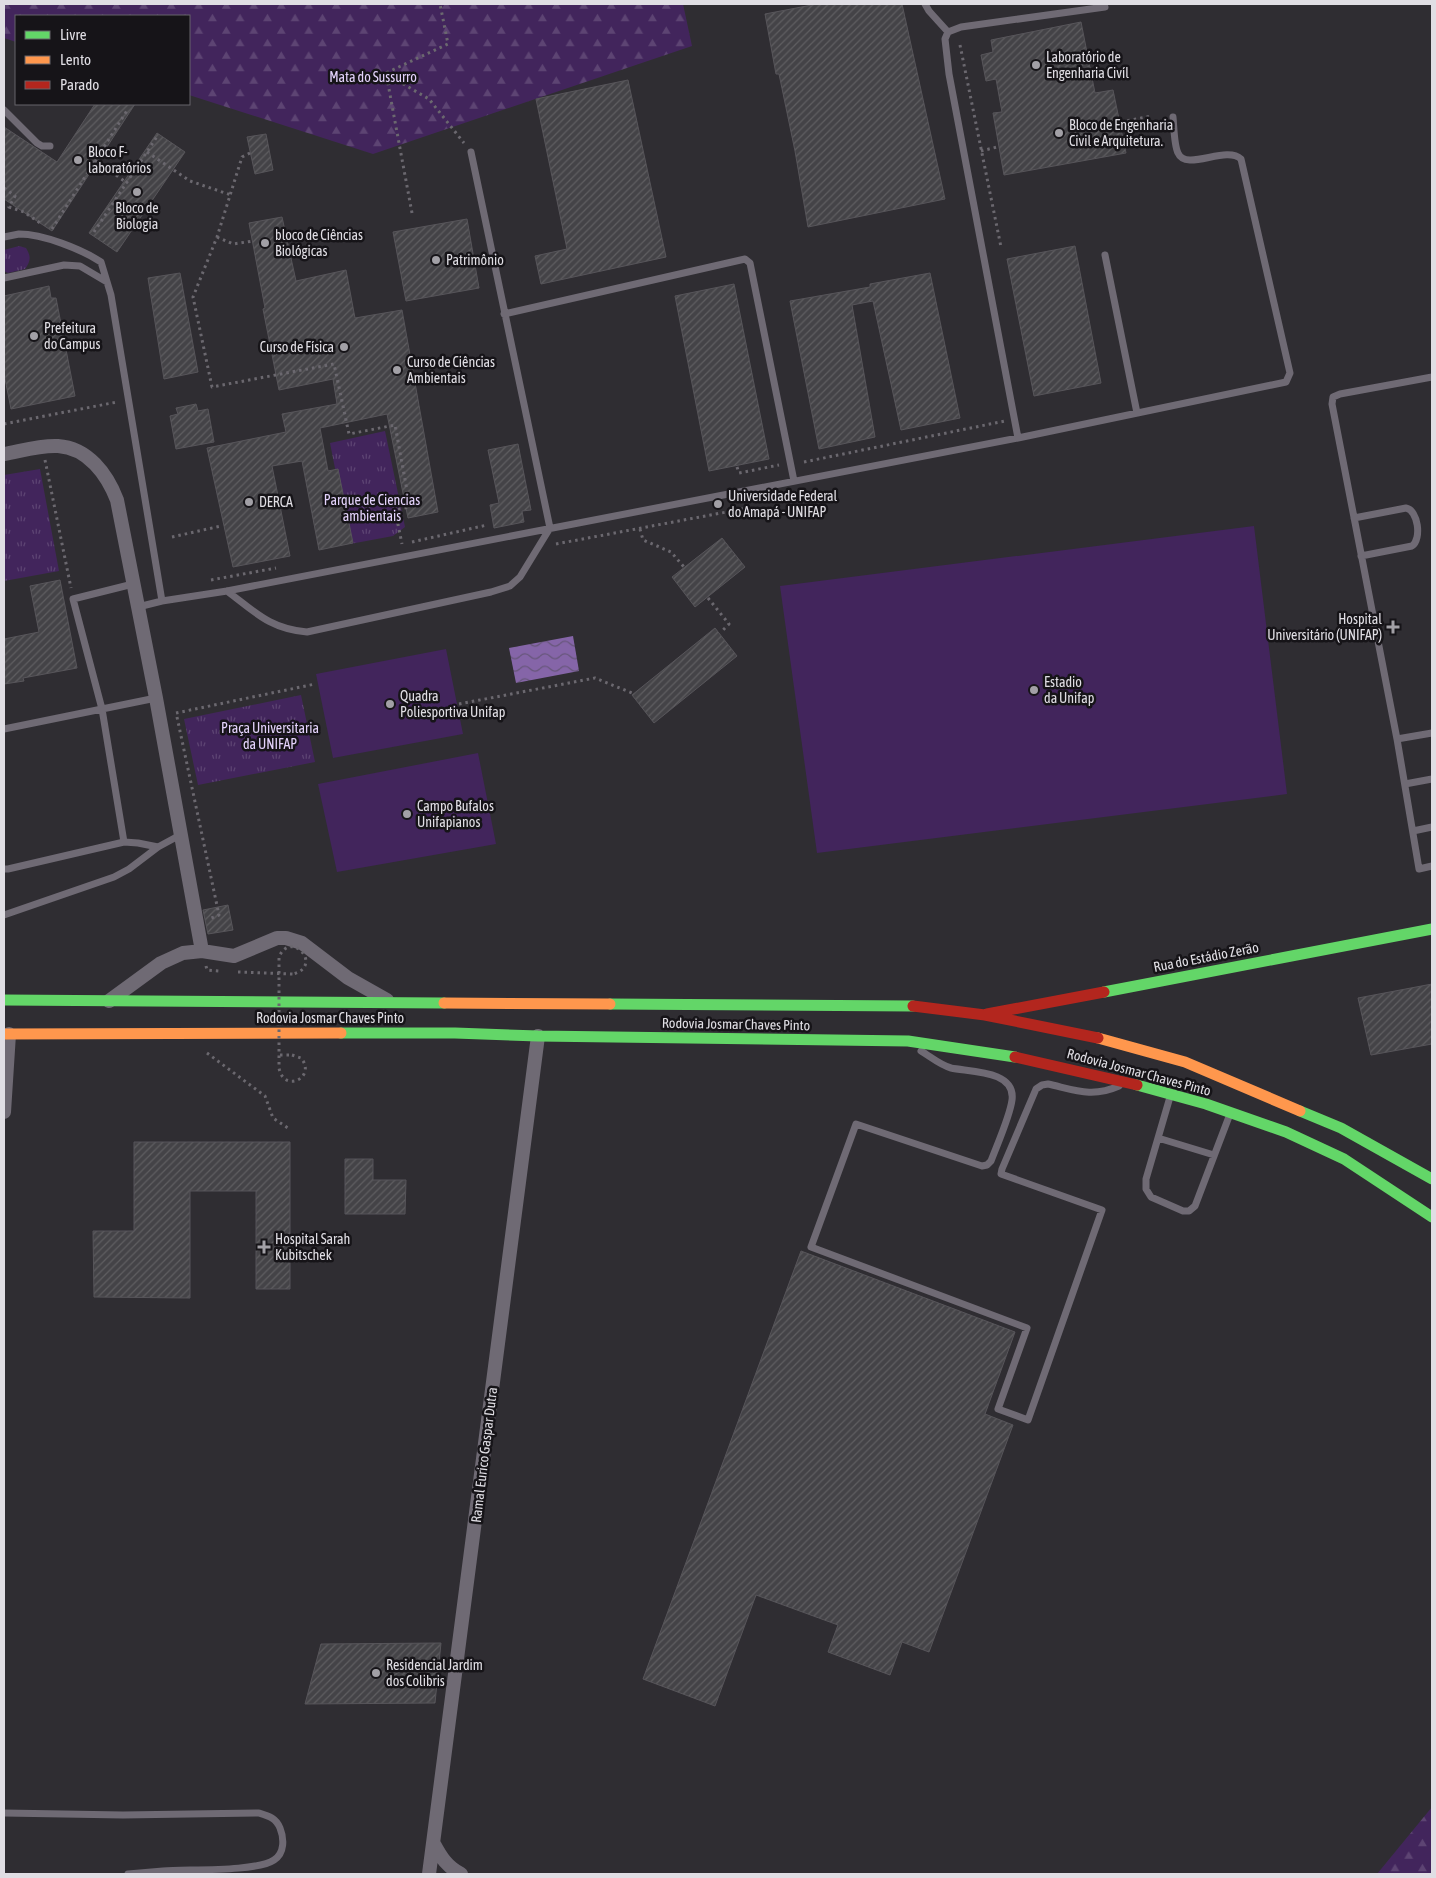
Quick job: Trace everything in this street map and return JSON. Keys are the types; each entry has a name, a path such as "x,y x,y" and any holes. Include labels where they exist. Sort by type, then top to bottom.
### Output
{"main road":[{"name":"Rua do Estádio Zerão","path":"985,1015 1432,929"},
{"name":"Rodovia Josmar Chaves Pinto","path":"4,1000 912,1006 985,1015 1113,1041 1185,1062 1341,1128 1432,1180"},
{"name":"Rodovia Josmar Chaves Pinto","path":"6,1034 455,1033 538,1036 908,1041 1004,1055 1128,1082 1231,1113 1286,1132 1344,1159 1432,1217"}],"street":[{"path":"4,454 42,447 59,446 71,449 101,468 111,484 117,500 156,698 202,951"},
{"path":"108,1001 160,963 183,953 202,951 234,956 277,938 286,938 302,943 348,978 392,1003"},
{"path":"4,1112 6,1034"},
{"name":"Ramal Eurico Gaspar Dutra","path":"429,1874 538,1036"},
{"path":"434,1844 442,1860 453,1870 461,1874"}],"lane":[{"path":"926,4 929,11 948,32"},
{"path":"1018,438 949,74 945,39 948,32 961,27 1105,7"},
{"path":"4,110 37,143 42,146 50,146"},
{"path":"138,607 1018,438 1286,382 1290,373 1242,159 1238,156 1227,154 1188,161 1182,158 1177,153 1173,117"},
{"path":"227,591 270,623 283,628 307,632 491,592 510,586 520,577 550,528 471,152"},
{"path":"4,237 20,234 45,238 90,255 101,262 111,295 162,602"},
{"path":"1104,255 1137,413"},
{"path":"504,314 745,259 750,263 794,481"},
{"path":"4,278 64,265 80,266 108,282"},
{"path":"1432,377 1340,394 1333,398 1332,404 1420,868 1432,866"},
{"path":"1354,518 1406,508 1410,508 1414,512 1418,537 1416,543 1412,546 1361,556"},
{"path":"124,842 102,709 73,599 133,584"},
{"path":"4,729 156,698"},
{"path":"1397,739 1432,733"},
{"path":"1405,784 1432,779"},
{"path":"1413,831 1432,827"},
{"path":"4,915 114,877 129,869 158,847 182,834"},
{"path":"4,869 124,842 138,842 158,847"},
{"path":"908,1041 941,1065 996,1076 1004,1081 1010,1089 1012,1101 991,1161 987,1165 982,1166 856,1124 811,1246 1027,1328 998,1410 1028,1420 1102,1210 1001,1174 1002,1169 1036,1089 1048,1084 1092,1094 1106,1092 1128,1082"},
{"path":"1171,1094 1146,1179 1146,1189 1151,1197 1182,1211 1189,1211 1195,1206 1231,1113"},
{"path":"1158,1138 1214,1156"},
{"path":"4,1813 259,1814 271,1816 283,1834 280,1854 274,1860 264,1864 237,1868 128,1874"}],"path":[{"path":"386,73 448,44 440,4"},
{"path":"960,45 1001,247"},
{"path":"386,73 429,99 471,152"},
{"path":"386,73 412,213"},
{"path":"4,188 15,196 9,207 24,212 51,230 128,109"},
{"path":"1121,122 1152,116"},
{"path":"94,232 158,135"},
{"path":"981,150 997,147"},
{"path":"147,152 190,181 231,195"},
{"path":"250,153 242,157 217,236 193,297 212,387 334,364 348,434 395,425 410,507 395,510 402,544"},
{"path":"95,160 127,183"},
{"path":"217,236 233,244 253,241"},
{"path":"804,462 1006,420"},
{"path":"42,447 73,599"},
{"path":"737,467 738,473 779,465"},
{"path":"556,544 748,508"},
{"path":"393,546 487,525"},
{"path":"172,537 221,526"},
{"path":"640,528 642,540 671,552 684,567"},
{"path":"206,581 280,567"},
{"path":"708,598 729,624 721,632"},
{"path":"459,704 594,678 632,693"},
{"path":"176,713 315,684"},
{"path":"272,1054 292,1055 301,1058 306,1070 302,1078 294,1082 289,1081 282,1077 279,1068 279,957 284,949 293,947 301,950 306,963 301,971 293,974"},
{"path":"214,1052 205,1051 265,1096 273,1118 288,1128"}],"green space":[{"name":"Mata do Sussurro","path":"4,4 683,4 692,46 373,154 190,95 190,15 15,15 15,42 4,38"},
{"path":"19,246 26,248 29,254 30,259 27,266 25,269 8,273 4,271 4,250"},
{"name":"Parque de Ciencias ambientais","path":"385,431 405,527 393,536 350,544 330,443"},
{"path":"40,469 59,571 4,581 4,475"},
{"name":"Estadio da Unifap","path":"1254,526 1287,794 817,853 780,586"},
{"name":"Quadra Poliesportiva Unifap","path":"446,649 463,734 333,758 316,674"},
{"name":"Praça Universitaria da UNIFAP","path":"301,695 315,762 198,785 184,719"},
{"name":"Campo Bufalos Unifapianos","path":"478,753 496,844 337,872 318,784"},
{"path":"1432,1807 1432,1874 1377,1874"}],"water":[{"path":"573,636 579,671 516,683 509,648"}],"building":[{"path":"817,4 902,4 945,199 808,227 795,151 779,74 776,74 765,14"},
{"path":"1081,22 1095,93 1113,90 1126,153 1004,175 993,113 1002,112 996,79 986,81 981,55 993,52 991,40"},
{"path":"628,80 666,257 541,284 535,256 567,249 536,99"},
{"name":"Bloco F- laboratórios","path":"94,105 134,105 52,231 4,199 4,127 57,162"},
{"name":"Bloco de Biologia","path":"157,133 185,152 117,252 89,233"},
{"path":"266,134 273,170 255,174 247,137"},
{"path":"282,217 296,281 346,270 355,318 402,310 438,512 408,518 387,414 320,428 328,471 338,469 353,543 319,550 302,461 272,466 290,556 233,567 207,448 286,432 282,414 337,404 333,379 279,390 249,223"},
{"name":"Patrimônio","path":"467,219 479,288 406,301 393,232"},
{"path":"1075,246 1101,383 1034,396 1007,259"},
{"path":"180,273 198,372 164,379 148,278"},
{"path":"930,273 960,418 901,430 873,301 852,305 875,437 819,449 790,301 870,287 870,284"},
{"path":"734,284 769,459 709,471 675,296"},
{"name":"Prefeitura do Campus","path":"49,286 51,298 56,298 75,396 11,409 4,374 4,296"},
{"path":"196,404 198,411 208,409 214,442 176,449 170,416 178,414 176,408"},
{"path":"518,444 531,510 522,511 524,522 494,528 490,505 499,503 488,450"},
{"path":"722,538 745,567 695,607 672,577"},
{"path":"60,580 77,668 23,678 24,681 4,684 4,639 39,632 30,586"},
{"path":"715,628 737,656 654,723 632,695"},
{"path":"228,905 233,930 208,934 203,910"},
{"path":"1432,984 1432,1044 1371,1055 1358,998"},
{"path":"134,1142 290,1142 290,1289 256,1289 256,1191 190,1191 190,1298 94,1297 93,1231 134,1231"},
{"path":"345,1159 373,1159 373,1180 406,1180 405,1214 345,1214"},
{"path":"801,1251 1015,1332 985,1414 1013,1425 929,1652 902,1642 890,1675 828,1652 838,1625 756,1595 715,1706 643,1679"},
{"name":"Residencial Jardim dos Colibris","path":"441,1643 435,1703 305,1704 321,1644"}],"traffic: fast":[{"path":"1104,992 1432,929"},
{"path":"4,1000 444,1003"},
{"path":"610,1004 913,1006"},
{"path":"341,1033 455,1033 538,1036 908,1041 1015,1057"},
{"path":"1137,1085 1206,1104 1286,1132 1344,1159 1432,1217"},
{"path":"1300,1111 1341,1128 1432,1179"}],"traffic: slow":[{"path":"444,1003 610,1004"},
{"path":"4,1034 341,1033"},
{"path":"1098,1038 1185,1062 1300,1111"}],"traffic: jam":[{"path":"987,1014 1104,992"},
{"path":"913,1006 985,1015 1098,1038"},
{"path":"1015,1057 1137,1085"}],"place":[{"name":"Laboratório de Engenharia Civíl","path":"1036,65"},
{"name":"Bloco de Engenharia Civil e Arquitetura.","path":"1059,133"},
{"name":"Bloco F- laboratórios","path":"78,160"},
{"name":"Bloco de Biologia","path":"137,192"},
{"name":"bloco de Ciências Biológicas","path":"265,243"},
{"name":"Patrimônio","path":"436,260"},
{"name":"Prefeitura do Campus","path":"34,336"},
{"name":"Curso de Física","path":"344,347"},
{"name":"Curso de Ciências Ambientais","path":"397,370"},
{"name":"DERCA","path":"249,502"},
{"name":"Universidade Federal do Amapá - UNIFAP","path":"718,504"},
{"name":"Hospital Universitário (UNIFAP)","path":"1393,627"},
{"name":"Estadio da Unifap","path":"1034,690"},
{"name":"Quadra Poliesportiva Unifap","path":"390,704"},
{"name":"Campo Bufalos Unifapianos","path":"407,814"},
{"name":"Hospital Sarah Kubitschek","path":"264,1247"},
{"name":"Residencial Jardim dos Colibris","path":"376,1673"}]}
